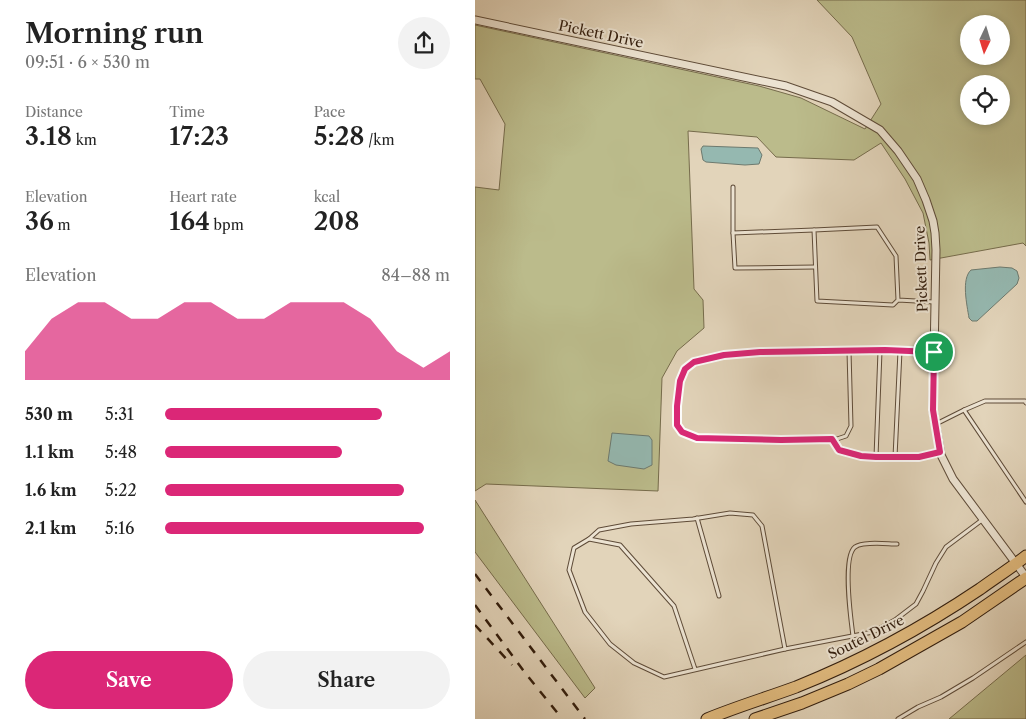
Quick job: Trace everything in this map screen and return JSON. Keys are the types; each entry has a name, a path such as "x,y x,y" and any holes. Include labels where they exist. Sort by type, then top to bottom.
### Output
{"main road":[{"name":"Soutel Drive","path":"707,719 796,686 873,652 954,606 1026,556"},
{"path":"755,719 802,703 879,669 962,622 1026,578"}],"street":[{"name":"Pickett Drive","path":"475,20 786,86 832,102 881,130 917,179 933,221 936,250 933,410 940,452 953,479 1026,578"}],"lane":[{"path":"733,187 735,268 815,267"},
{"path":"733,233 877,227 896,256 898,300 893,305 817,301 814,230"},
{"path":"898,300 935,302"},
{"path":"849,351 851,426 847,436 837,439 781,440 697,438 682,432 677,425 680,381 685,369 694,362 724,355 760,352 880,350 934,352"},
{"path":"876,457 880,350"},
{"path":"895,457 900,351"},
{"path":"936,424 985,400 1025,401 1026,403"},
{"path":"963,410 1026,502"},
{"path":"832,439 839,450 861,456 919,457 940,452"},
{"path":"785,649 762,526 753,515 730,513 631,524 599,530 574,548 569,570 585,612 610,644 634,663 665,677 785,649 873,632 895,620 916,604 936,562 946,547 982,519"},
{"path":"697,518 719,596"},
{"path":"589,539 620,545 674,606 695,669"},
{"path":"853,636 848,598 849,556 854,548 864,544 897,544"},
{"path":"898,719 973,678 1026,642"}],"green space":[{"path":"817,0 1026,0 1026,246 1023,243 930,260 929,243 923,213 905,179 881,143 854,160 776,157 757,137 688,131 694,289 703,300 704,328 677,351 662,378 658,491 486,484 475,491 475,187 499,190 505,124 480,79 475,79 475,25 759,86 801,98 865,129 881,104 852,37"},
{"path":"475,500 595,688 585,698 475,552"},
{"path":"1026,655 1026,719 949,719"}],"water":[{"path":"703,146 758,148 762,155 759,164 745,165 706,162 703,160 701,149"},
{"path":"1000,267 1012,268 1017,271 1019,278 1017,284 977,321 972,321 969,318 965,286 968,274 971,270"},
{"path":"612,433 649,436 652,440 652,465 644,469 616,465 608,461"}],"railway":[{"path":"475,574 585,719"},
{"path":"475,605 560,716"},
{"path":"475,625 512,665"}],"route":[{"path":"885,350 934,352 933,410 940,452 919,457 861,456 839,450 832,439 697,438 682,432 677,425 680,381 685,369 694,362 724,355 760,352 885,350"}]}
